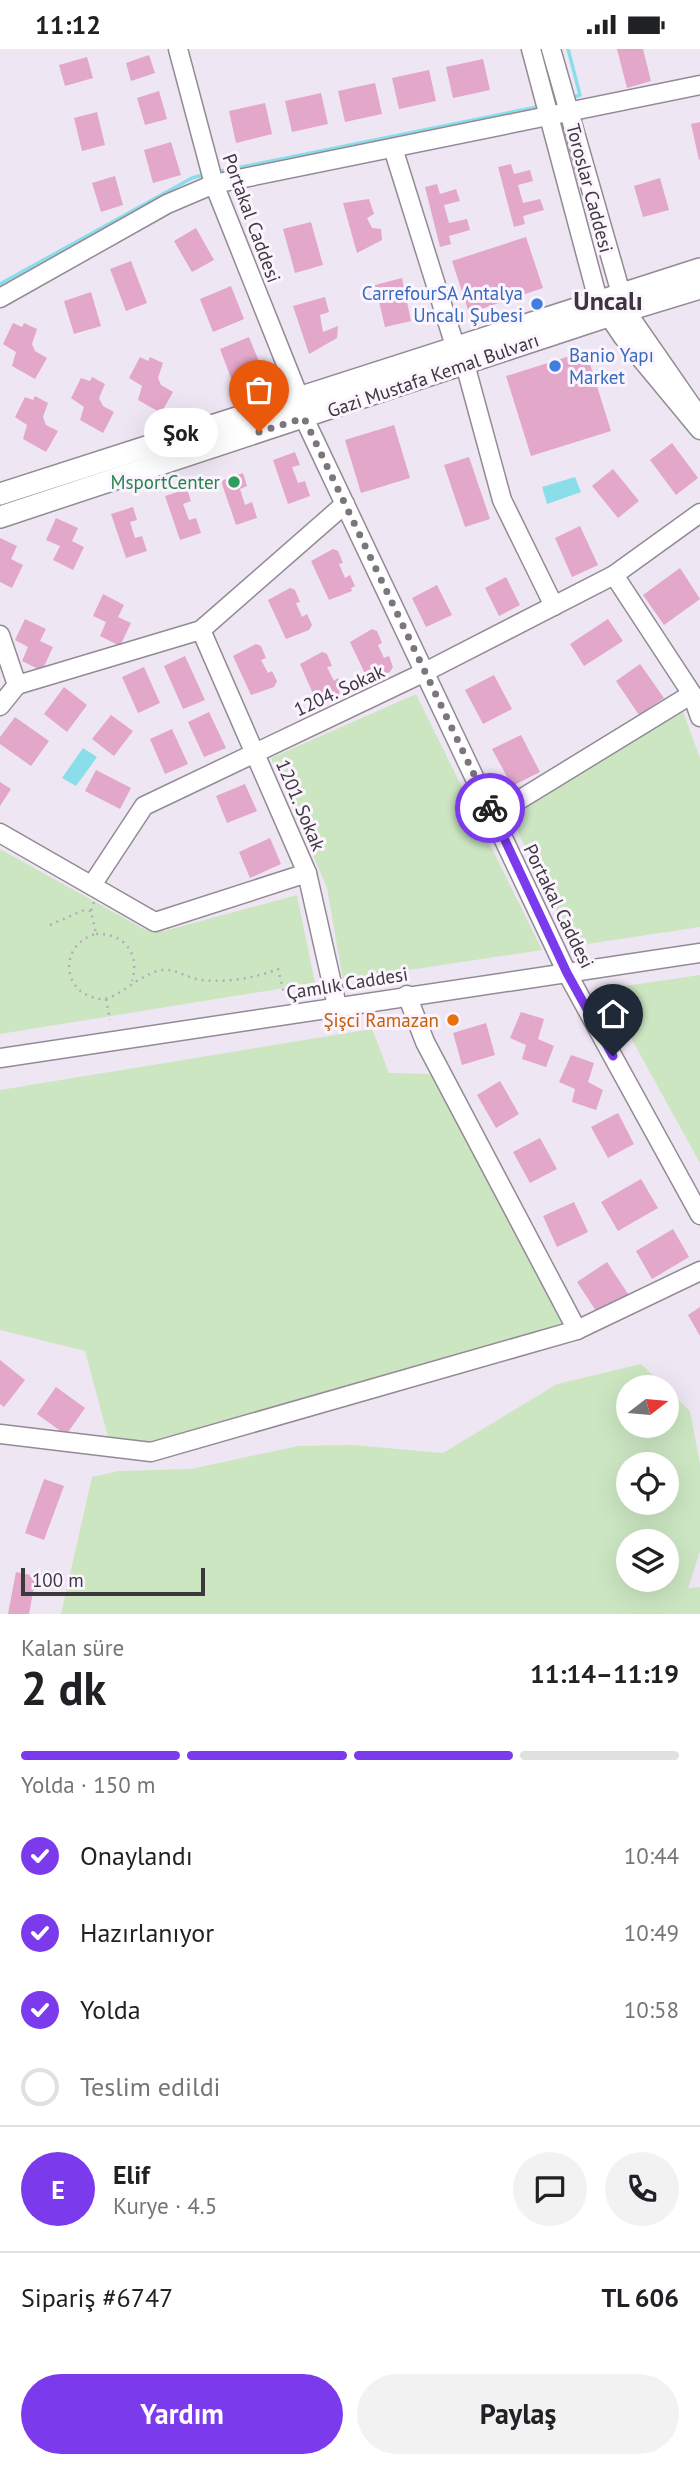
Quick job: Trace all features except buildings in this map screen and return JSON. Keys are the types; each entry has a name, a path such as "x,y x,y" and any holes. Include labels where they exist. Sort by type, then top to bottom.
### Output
{"main road":[{"path":"613,305 700,269"},
{"path":"613,305 700,288"},
{"name":"Gazi Mustafa Kemal Bulvarı","path":"0,517 302,407 613,305"},
{"name":"Gazi Mustafa Kemal Bulvarı","path":"0,493 302,407"}],"street":[{"name":"Portakal Caddesi","path":"178,49 214,184 302,407 345,504 567,973 700,1215"},
{"name":"Toroslar Caddesi","path":"531,49 548,116 613,305 666,392 700,430"},
{"name":"Toroslar Caddesi","path":"551,49 613,305 700,419"},
{"path":"0,298 167,204 214,184 700,85"},
{"path":"393,148 460,355 502,500 554,606"},
{"path":"0,706 18,685 201,630 345,504"},
{"name":"1204. Sokak","path":"92,885 144,806 425,672 614,575 700,513"},
{"path":"614,575 692,694 700,717"},
{"name":"1201. Sokak","path":"201,630 307,873 337,1006"},
{"path":"0,635 18,685"},
{"path":"493,816 692,694"},
{"path":"0,833 155,922 307,873"},
{"name":"Çamlık Caddesi","path":"0,1058 700,953"},
{"path":"407,995 425,1042 577,1330"},
{"path":"0,1434 151,1452 577,1330 700,1271"}],"path":[{"path":"50,925 84,910 91,911 96,934"},
{"path":"132,982 136,970 133,955 125,943 112,933 82,938 72,951 69,968 74,985 88,995 106,998 117,995 132,982 161,970 179,971 193,978 206,980 265,975 278,969 284,993"},
{"path":"106,998 110,1020"}],"green space":[{"path":"416,694 542,950 343,980 327,888 271,758"},
{"path":"683,712 700,758 700,927 574,946 509,814"},
{"path":"0,849 144,929 164,931 297,895 315,983 0,1034"},
{"path":"700,975 700,1163 604,989"},
{"path":"372,1029 389,1073 432,1074 564,1325 151,1442 108,1437 85,1351 0,1330 0,1090"},
{"path":"641,1364 652,1375 616,1375 616,1439 679,1439 679,1400 690,1411 700,1464 700,1551 688,1588 700,1587 700,1614 61,1614 92,1477 119,1471 191,1469 298,1446 353,1445 443,1453 557,1384"}],"water":[{"path":"575,477 581,492 547,504 542,487"},
{"path":"83,748 97,757 76,786 62,778"}],"waterway":[{"path":"568,49 580,95 571,98"},
{"path":"217,172 537,107"},
{"path":"0,284 192,178 206,174"}],"way so far":[{"path":"259,432 304,418 490,808"}],"place":[{"name":"CarrefourSA Antalya Uncalı Şubesi","path":"537,304"},
{"name":"Banio Yapı Market","path":"555,366"},
{"name":"Şok","path":"259,432"},
{"name":"MsportCenter","path":"234,482"},
{"name":"Şişci Ramazan","path":"453,1020"}],"district":[{"name":"Uncalı","path":"608,300"}],"route":[{"path":"490,808 567,973 613,1056"}]}
